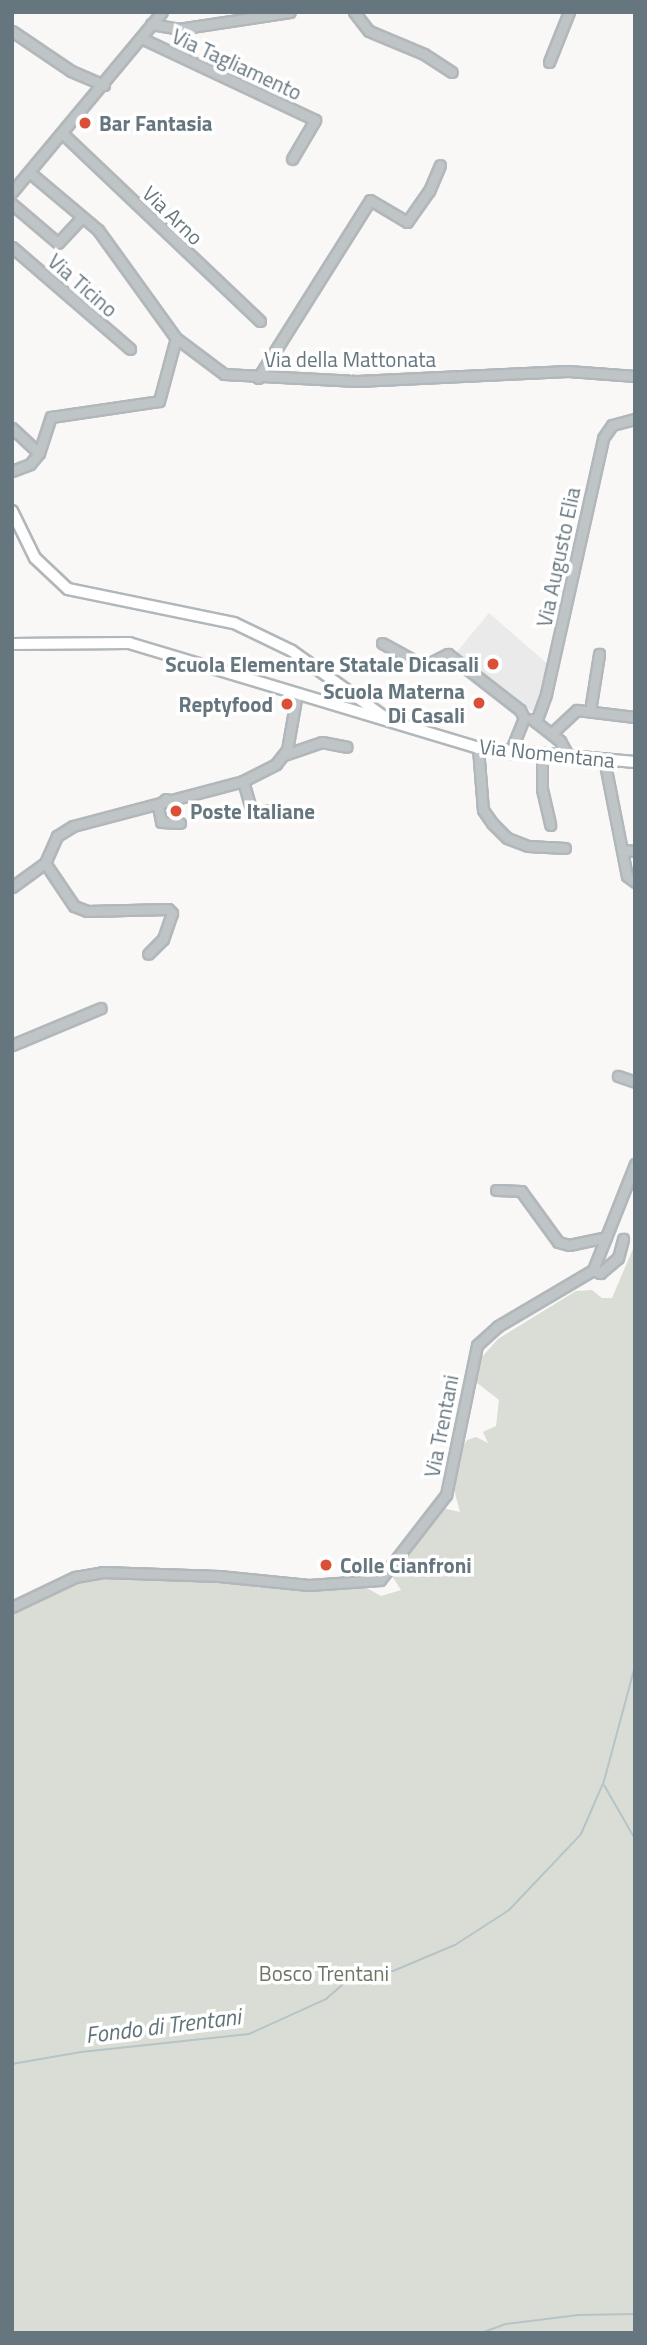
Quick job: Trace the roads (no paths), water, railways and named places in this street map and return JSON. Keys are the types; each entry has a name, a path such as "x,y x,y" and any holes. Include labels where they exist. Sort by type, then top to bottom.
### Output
{"main road":[{"path":"12,511 35,558 68,589 212,616 258,632 400,726"},
{"name":"Via Nomentana","path":"12,644 120,641 478,748 542,756 635,762"}],"street":[{"path":"151,24 152,12"},
{"path":"14,185 29,172 104,85 162,12"},
{"path":"151,24 178,29 290,12"},
{"path":"354,12 369,31 424,54 452,72"},
{"path":"549,62 569,12"},
{"path":"12,31 71,71 104,85"},
{"name":"Via Tagliamento","path":"141,38 315,120 292,159"},
{"name":"Via Arno","path":"62,133 260,321"},
{"path":"258,378 370,200 407,222 429,191 440,165"},
{"name":"Via della Mattonata","path":"29,172 82,216 110,245 176,338 219,372 258,378 357,381 568,371 635,376"},
{"path":"12,204 58,243 82,216"},
{"name":"Via Ticino","path":"12,247 130,349"},
{"path":"12,471 30,464 39,453 51,417 159,401 176,338"},
{"name":"Via Augusto Elia","path":"536,722 549,683 603,438 612,425 635,419"},
{"path":"12,428 39,453"},
{"path":"382,643 425,666 448,654 524,716 552,733 569,757"},
{"path":"590,711 599,654"},
{"path":"284,755 297,693"},
{"path":"552,733 570,713 590,711 634,716"},
{"path":"510,753 524,716"},
{"path":"12,887 45,863 57,836 73,826 166,799 243,781 284,755 323,741 347,747"},
{"path":"478,748 483,810 492,823 507,838 528,846 565,848"},
{"path":"542,756 542,789 550,825"},
{"path":"604,759 624,850 626,876 635,882"},
{"path":"243,781 252,813 276,809"},
{"path":"166,799 158,806 161,822 180,823"},
{"path":"624,850 635,851"},
{"path":"45,863 74,906 87,911 169,909 172,913 163,939 148,954"},
{"path":"12,1045 101,1008"},
{"path":"618,1076 635,1082"},
{"path":"593,1270 635,1164"},
{"path":"496,1190 521,1191 558,1242 569,1245 606,1237"},
{"name":"Via Trentani","path":"12,1607 75,1577 102,1572 219,1576 309,1585 380,1580 446,1494 477,1345 498,1326 593,1270 600,1273 618,1258 623,1239"}],"waterway":[{"name":"Fondo di Trentani","path":"12,2064 81,2052 249,2034 326,1999 352,1976 393,1971 455,1945 509,1910 581,1834 604,1781 635,1666"},
{"path":"604,1785 635,1839"},
{"path":"481,2333 506,2324 578,2315 635,2314"}],"place":[{"name":"Bar Fantasia","path":"85,123"},
{"name":"Scuola Elementare Statale Dicasali","path":"493,664"},
{"name":"Scuola Materna Di Casali","path":"479,703"},
{"name":"Reptyfood","path":"287,704"},
{"name":"Poste Italiane","path":"176,811"},
{"name":"Colle Cianfroni","path":"326,1565"}],"park label":[{"name":"Bosco Trentani","path":"324,1973"}]}
